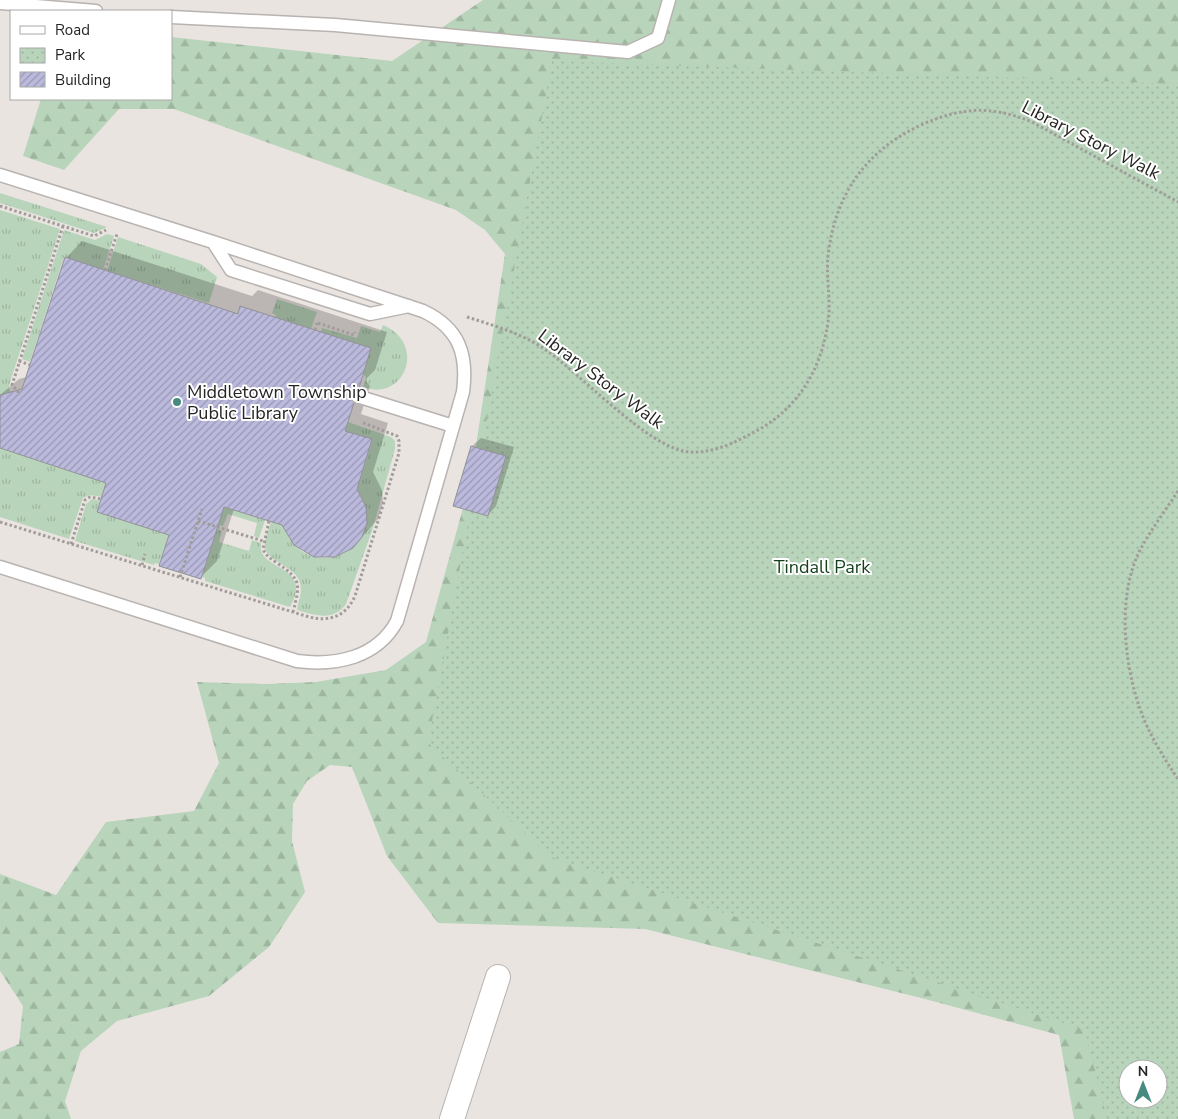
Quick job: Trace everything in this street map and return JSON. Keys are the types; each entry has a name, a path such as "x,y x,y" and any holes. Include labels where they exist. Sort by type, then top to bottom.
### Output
{"street":[{"path":"452,1119 498,977"}],"lane":[{"path":"172,17 335,25 628,52 658,38 669,0"},
{"path":"0,4 82,10"},
{"path":"0,175 213,242 409,306 434,316 452,332 463,355 465,366 463,392 397,621 385,639 373,649 347,660 314,663 296,661 0,567"},
{"path":"213,242 231,270 370,314 409,306"},
{"path":"357,396 453,426"}],"path":[{"name":"Library Story Walk","path":"463,316 509,331 540,347 663,443 690,452 718,448 772,422 795,401 810,380 827,329 829,312 828,255 846,192 863,168 876,154 908,131 951,114 983,109 997,110 1032,122 1178,202"},
{"path":"0,206 94,236 107,230 126,236"},
{"path":"18,393 12,385 63,226"},
{"path":"105,270 117,233"},
{"path":"315,330 317,320"},
{"path":"19,361 30,365"},
{"path":"0,522 319,620 330,619 346,612 350,606 399,453 399,441 393,433 351,418 357,396"},
{"path":"1178,491 1139,553 1129,581 1126,613 1127,648 1140,708 1151,736 1178,779"},
{"path":"71,544 85,500 90,497 101,499"},
{"path":"180,577 202,509"},
{"path":"198,521 263,541"},
{"path":"269,521 263,541 263,549 266,555 290,572 297,580 299,587 293,612"},
{"path":"142,566 145,554"}],"green space":[{"name":"Tindall Park","path":"483,0 1178,0 1178,1119 1074,1119 1059,1035 925,999 645,929 438,923 387,856 352,767 330,765 307,781 293,804 292,841 305,892 269,947 209,996 117,1021 81,1051 65,1101 71,1119 0,1119 0,1052 19,1044 23,1006 0,971 0,874 56,895 106,822 194,811 219,763 197,682 266,684 316,682 386,670 426,642 471,479 505,254 485,230 456,210 174,109 119,109 64,170 23,156 41,100 172,100 172,37 392,61"},
{"name":"Tindall Park","path":"552,61 1178,84 1178,1119 1107,1119 1085,1030 551,857 428,743"},
{"path":"0,193 107,227 94,233 0,203"},
{"path":"0,210 60,229 10,382 9,388 11,393 0,396"},
{"path":"64,230 95,240 107,234 114,236 103,270 64,257 30,362 22,359"},
{"path":"118,237 201,264 217,277 209,303 107,271"},
{"path":"277,299 317,312 311,329 275,318 276,315 272,313"},
{"path":"383,325 397,334 405,345 407,357 405,369 399,379 390,387 377,390 363,387 366,377 321,332 322,328 357,338 361,326 380,332"},
{"path":"348,422 391,437 395,441 395,449 373,528 346,604 336,613 323,616 297,610 301,589 300,583 293,572 267,553 265,542 271,522 284,525 294,544 309,555 326,558 342,554 356,544 364,530 366,511 357,490 372,440 345,431"},
{"path":"0,448 106,483 102,497 90,495 83,498 69,539 0,517"},
{"path":"92,499 100,501 97,512 169,535 159,564 155,563 154,565 75,541 86,504"},
{"path":"224,507 265,520 259,538 254,536 257,523 228,514 223,526 218,525"},
{"path":"217,529 222,531 219,542 249,551 252,540 261,543 262,552 267,559 290,575 295,583 296,593 290,607 205,581 205,578 202,577"}],"building":[{"name":"Middletown Township Public Library","path":"65,257 238,314 240,306 371,348 359,388 349,393 349,398 354,403 345,431 372,439 357,489 366,507 367,523 362,537 353,548 335,557 314,557 294,545 282,525 224,507 201,579 159,566 169,535 97,512 106,483 0,448 0,395 22,389"},
{"path":"471,446 506,456 488,516 453,506"}],"place":[{"name":"Middletown Township Public Library","path":"177,402"}]}
